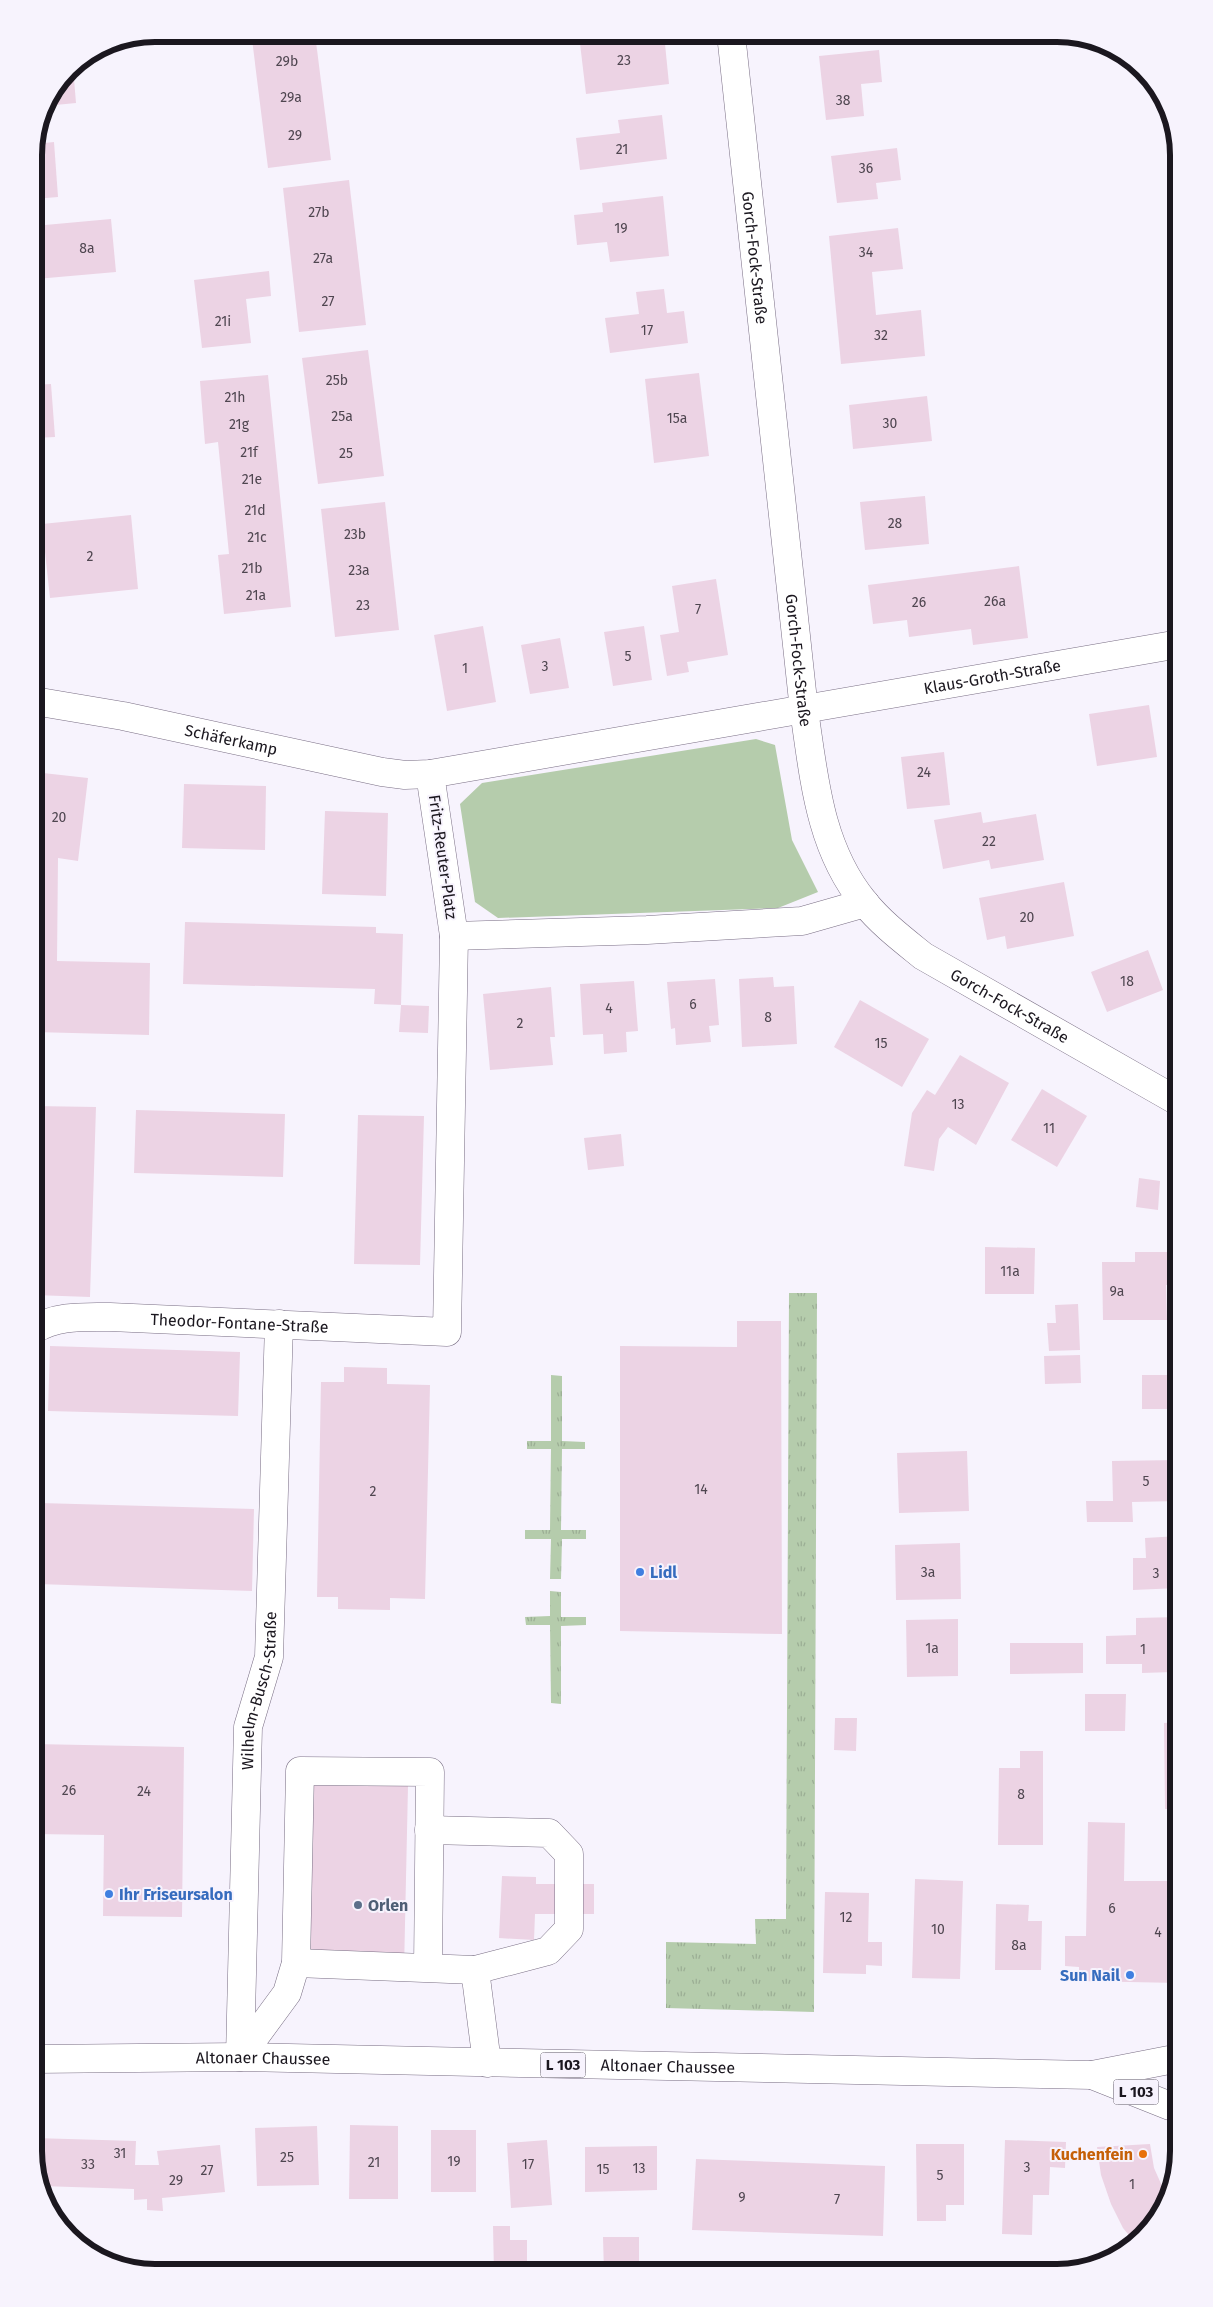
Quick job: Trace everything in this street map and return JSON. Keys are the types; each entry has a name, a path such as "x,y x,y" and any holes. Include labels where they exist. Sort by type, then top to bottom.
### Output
{"street":[{"name":"Gorch-Fock-Straße","path":"732,43 804,710 819,806 828,840 845,876 865,902 889,928 923,956 1170,1097"},
{"name":"Klaus-Groth-Straße","path":"804,710 1170,646"},
{"name":"Schäferkamp","path":"43,702 123,716 382,772 430,774"},
{"name":"Fritz-Reuter-Platz","path":"804,710 430,774 454,936 647,930 802,922 865,902"},
{"name":"Theodor-Fontane-Straße","path":"42,1325 76,1317 447,1332 454,936"},
{"name":"Wilhelm-Busch-Straße","path":"240,2057 248,1727 269,1657 278,1324"},
{"path":"240,2057 287,1993 296,1964 300,1771 430,1772 428,1967"},
{"path":"296,1964 475,1970 548,1951 569,1929 569,1854 549,1833 429,1830"},
{"path":"475,1970 488,2063"},
{"name":"Altonaer Chaussee","path":"42,2059 240,2057 1092,2076 1170,2060"},
{"name":"Altonaer Chaussee","path":"1092,2076 1170,2106"}],"green space":[{"path":"756,739 775,745 792,840 818,892 778,908 498,918 475,902 460,804 482,783"},
{"path":"789,1293 817,1293 814,2012 666,2008 666,1942 756,1944 755,1919 786,1919"},
{"path":"551,1375 562,1376 562,1441 585,1442 585,1449 562,1449 561,1530 586,1530 586,1539 562,1539 561,1579 550,1579 551,1539 525,1539 525,1530 550,1530 551,1449 527,1449 527,1441 551,1441"},
{"path":"550,1591 561,1592 561,1617 586,1617 586,1625 561,1626 561,1704 551,1703 550,1625 526,1625 525,1617 550,1616"}],"building":[{"path":"252,43 316,43 331,160 268,168"},
{"path":"580,43 665,43 669,84 586,94"},
{"path":"879,50 882,82 861,84 864,116 826,120 819,56"},
{"path":"74,78 76,103 54,105"},
{"path":"662,115 667,159 580,170 576,138 620,133 618,120"},
{"path":"54,142 58,197 43,198 43,143"},
{"path":"897,148 901,180 876,183 878,199 837,203 831,156"},
{"path":"349,180 366,325 299,332 283,188"},
{"path":"663,196 669,256 610,262 607,242 577,245 574,215 603,212 602,203"},
{"path":"111,219 116,272 43,278 43,225"},
{"path":"898,228 903,269 872,272 876,315 921,310 925,356 841,364 829,236"},
{"path":"269,271 271,296 246,299 251,343 202,348 194,280"},
{"path":"664,289 667,313 684,311 688,343 610,353 605,318 639,314 636,292"},
{"path":"368,350 384,476 318,484 302,358"},
{"path":"699,373 709,456 654,463 645,379"},
{"path":"268,375 291,607 224,614 218,555 229,554 218,442 205,444 200,381"},
{"path":"43,384 51,384 55,437 43,438"},
{"path":"927,396 932,441 853,449 849,405"},
{"path":"925,496 929,544 865,550 860,502"},
{"path":"385,502 399,630 335,637 321,509"},
{"path":"131,515 138,589 50,598 43,524"},
{"path":"1019,566 1028,638 973,645 971,629 909,637 907,620 873,624 868,585"},
{"path":"716,579 728,655 687,662 689,672 667,676 660,635 679,632 672,586"},
{"path":"483,626 496,702 447,711 434,635"},
{"path":"644,626 652,680 613,686 604,632"},
{"path":"560,638 569,688 530,694 521,645"},
{"path":"1149,705 1157,757 1097,766 1089,714"},
{"path":"944,752 950,805 907,809 901,757"},
{"path":"43,773 88,778 78,861 58,858 57,961 150,963 149,1035 43,1032"},
{"path":"184,784 266,786 265,850 182,848"},
{"path":"325,811 388,813 386,896 322,894"},
{"path":"981,812 983,823 1036,814 1044,860 991,869 989,860 943,869 934,820"},
{"path":"1064,882 1074,936 1007,949 1005,936 987,940 979,898"},
{"path":"185,922 376,927 376,933 403,934 401,1005 374,1004 375,989 183,984"},
{"path":"1148,950 1163,990 1107,1012 1091,972"},
{"path":"773,977 774,987 794,986 797,1044 742,1047 739,979"},
{"path":"715,979 719,1025 709,1026 711,1042 676,1045 675,1028 671,1029 667,982"},
{"path":"634,981 638,1031 626,1032 627,1052 604,1054 603,1034 583,1035 580,984"},
{"path":"551,987 555,1037 550,1037 553,1065 490,1070 483,994"},
{"path":"860,1000 929,1039 902,1087 834,1047"},
{"path":"401,1005 429,1006 428,1033 399,1032"},
{"path":"960,1055 1009,1083 976,1145 948,1127 939,1139 934,1171 904,1166 912,1113 927,1090 935,1095"},
{"path":"1042,1089 1087,1116 1057,1167 1011,1140"},
{"path":"43,1106 96,1107 90,1297 42,1295"},
{"path":"136,1110 285,1114 283,1177 134,1173"},
{"path":"358,1115 424,1116 420,1265 354,1264"},
{"path":"621,1134 624,1166 588,1170 584,1138"},
{"path":"1139,1178 1160,1181 1158,1210 1136,1207"},
{"path":"985,1247 1035,1248 1034,1294 985,1294"},
{"path":"1135,1252 1170,1252 1170,1285 1166,1285 1167,1320 1103,1320 1102,1262 1135,1262"},
{"path":"1078,1304 1080,1350 1049,1351 1047,1323 1056,1323 1055,1305"},
{"path":"737,1321 781,1321 782,1634 620,1631 620,1346 737,1347"},
{"path":"50,1346 240,1352 238,1416 48,1411"},
{"path":"1080,1355 1081,1383 1045,1384 1044,1356"},
{"path":"344,1367 387,1368 387,1384 430,1385 425,1599 390,1598 390,1610 338,1609 338,1597 317,1597 321,1382 344,1382"},
{"path":"1142,1375 1170,1375 1170,1409 1142,1409"},
{"path":"967,1451 969,1511 899,1513 897,1453"},
{"path":"1170,1460 1170,1501 1132,1502 1133,1522 1087,1522 1086,1501 1113,1501 1112,1461"},
{"path":"42,1503 254,1509 252,1591 42,1584"},
{"path":"1170,1537 1170,1588 1133,1590 1133,1558 1146,1558 1145,1538"},
{"path":"960,1543 961,1599 896,1600 895,1545"},
{"path":"1170,1617 1170,1672 1142,1673 1142,1664 1106,1664 1106,1636 1136,1635 1136,1618"},
{"path":"958,1619 958,1676 907,1677 906,1620"},
{"path":"1010,1643 1083,1643 1083,1673 1010,1674"},
{"path":"1085,1694 1126,1694 1125,1731 1085,1731"},
{"path":"835,1718 857,1718 856,1751 834,1750"},
{"path":"1164,1723 1170,1723 1170,1809 1165,1809"},
{"path":"42,1744 184,1747 182,1917 103,1916 104,1835 42,1834"},
{"path":"1020,1751 1043,1751 1043,1845 998,1845 999,1768 1020,1768"},
{"path":"313,1783 408,1786 404,1970 309,1968"},
{"path":"1088,1822 1125,1823 1124,1881 1170,1881 1170,1983 1079,1981 1079,1967 1065,1966 1065,1936 1086,1936"},
{"path":"502,1876 536,1877 536,1884 594,1884 594,1914 535,1914 534,1940 499,1938"},
{"path":"915,1879 963,1881 960,1979 912,1978"},
{"path":"825,1892 869,1893 868,1942 882,1942 882,1966 866,1965 866,1974 823,1973"},
{"path":"996,1904 1029,1905 1028,1921 1042,1921 1041,1970 995,1970"},
{"path":"350,2125 398,2126 398,2199 349,2199"},
{"path":"317,2126 319,2185 257,2186 255,2128"},
{"path":"431,2130 476,2130 476,2192 431,2192"},
{"path":"42,2138 136,2141 135,2165 159,2165 157,2151 220,2145 225,2192 162,2198 163,2211 147,2210 147,2199 134,2200 134,2189 48,2186 42,2152"},
{"path":"547,2140 552,2205 511,2208 507,2143"},
{"path":"1005,2140 1066,2142 1065,2168 1050,2167 1049,2195 1033,2195 1032,2235 1002,2234"},
{"path":"916,2144 964,2144 964,2205 946,2205 946,2221 917,2221"},
{"path":"1150,2144 1154,2168 1164,2190 1159,2202 1143,2226 1131,2238 1123,2228 1111,2204 1101,2175 1097,2147"},
{"path":"657,2146 657,2190 585,2192 585,2147"},
{"path":"696,2159 885,2166 883,2236 692,2230"},
{"path":"493,2226 510,2226 510,2240 527,2240 527,2264 494,2264"},
{"path":"603,2237 639,2237 639,2264 604,2264"},
{"path":"435,2263 479,2263 479,2264"}],"place":[{"name":"Lidl","path":"640,1572"},
{"name":"Ihr Friseursalon","path":"109,1894"},
{"name":"Orlen","path":"358,1905"},
{"name":"Sun Nail","path":"1130,1975"},
{"name":"Kuchenfein","path":"1143,2154"}]}
